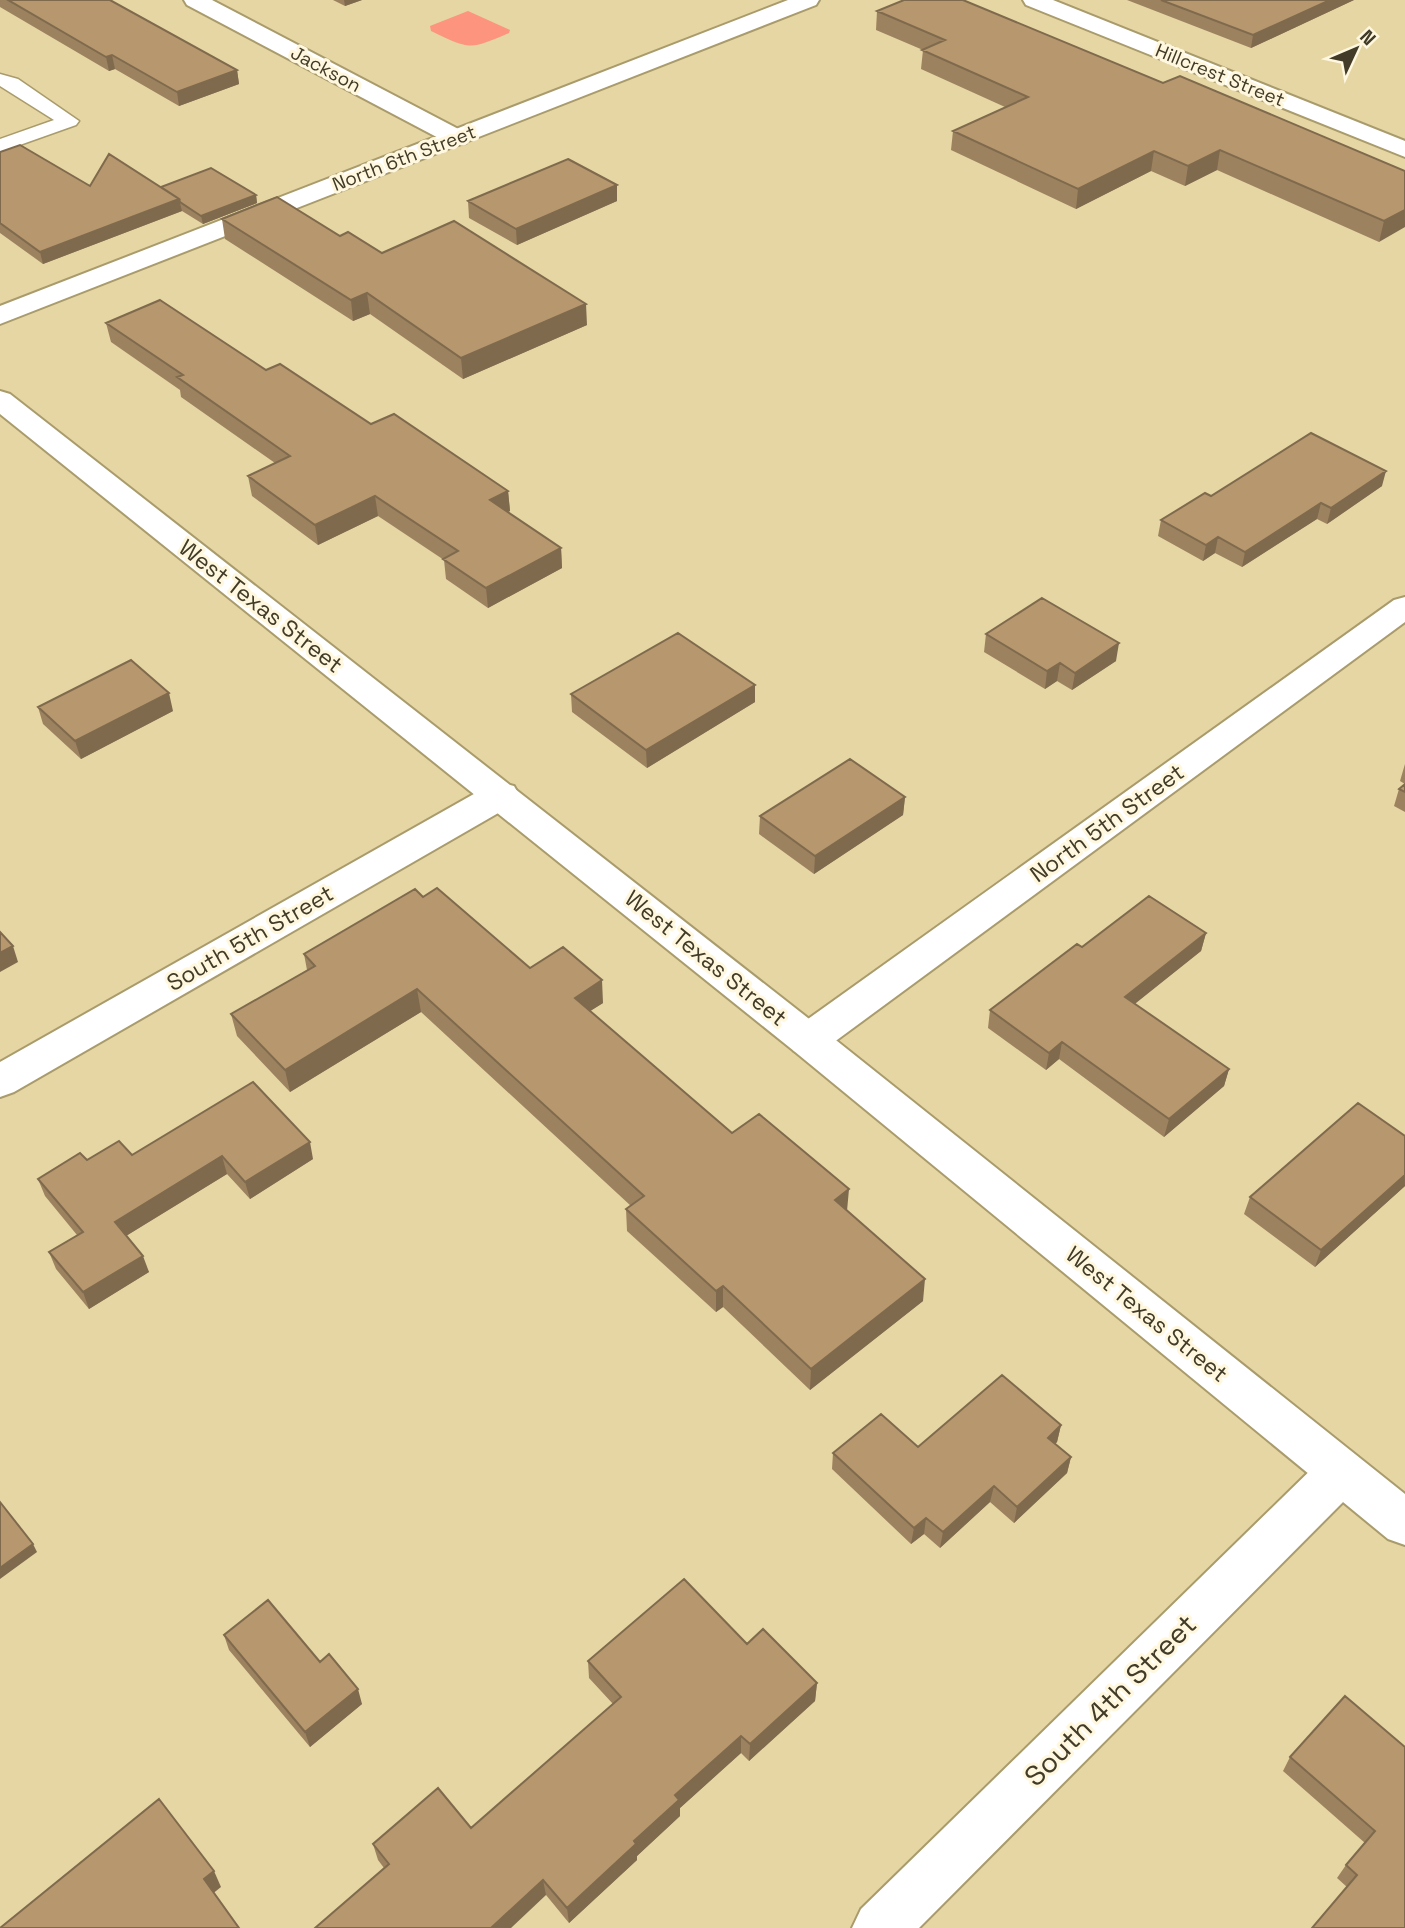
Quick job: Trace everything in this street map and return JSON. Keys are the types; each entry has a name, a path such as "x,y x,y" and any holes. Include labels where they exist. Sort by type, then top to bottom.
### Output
{"street":[{"name":"Jackson","path":"195,0 457,138"},
{"name":"North 6th Street","path":"0,316 808,0"},
{"name":"Hillcrest Street","path":"1034,0 1405,150"},
{"name":"West Texas Street","path":"0,400 808,1040 1405,1523"},
{"name":"North 5th Street","path":"808,1040 1405,607"},
{"name":"South 5th Street","path":"0,1081 501,795"},
{"name":"South 4th Street","path":"880,1928 1340,1472"}],"lane":[{"path":"0,80 11,83 69,121 0,146"}],"shaded area":[{"path":"468,11 510,30 509,33 486,43 470,46 431,31 430,26"}],"building":[{"path":"8,0 110,0 237,70 177,92 112,55 106,57"},
{"path":"904,0 963,0 1163,83 1180,76 1405,171 1405,210 1384,221 1220,150 1188,166 1154,151 1078,189 953,131 1028,97 922,50 945,40 877,11"},
{"path":"1161,0 1330,0 1253,35"},
{"path":"20,145 90,186 109,154 179,199 40,252 0,223 0,152"},
{"path":"568,159 617,185 516,229 468,201"},
{"path":"211,168 256,195 201,216 161,187"},
{"path":"277,197 340,236 348,232 382,253 454,221 586,304 461,358 367,293 351,300 222,219"},
{"path":"160,300 266,370 280,364 371,424 394,414 508,491 490,500 561,548 486,588 443,559 458,551 375,496 315,525 248,476 290,456 177,377 183,375 106,323"},
{"path":"1311,433 1386,471 1331,508 1321,503 1245,552 1218,537 1206,545 1161,520 1205,493 1211,496"},
{"path":"1042,598 1119,643 1075,673 1060,663 1047,671 986,634"},
{"path":"678,633 755,685 646,750 571,694"},
{"path":"131,660 169,693 75,741 38,707"},
{"path":"850,759 905,797 815,856 760,816"},
{"path":"437,888 530,968 563,947 602,980 575,998 732,1133 759,1114 849,1189 835,1200 925,1279 811,1369 723,1286 716,1291 626,1209 644,1196 417,989 285,1070 231,1014 315,966 304,954 415,889 423,897"},
{"path":"1149,896 1206,933 1125,997 1229,1069 1169,1119 1062,1042 1049,1053 990,1010 1077,944 1082,947"},
{"path":"0,932 13,946 0,953"},
{"path":"253,1082 310,1142 245,1182 222,1156 115,1222 143,1256 83,1292 49,1252 83,1232 38,1179 80,1153 87,1160 119,1141 132,1155"},
{"path":"1358,1103 1405,1136 1405,1175 1321,1250 1250,1197"},
{"path":"1002,1375 1061,1425 1048,1438 1071,1457 1017,1507 994,1486 943,1532 926,1518 914,1528 833,1453 881,1414 918,1447"},
{"path":"0,1502 33,1544 0,1568"},
{"path":"684,1579 747,1644 763,1629 817,1683 750,1744 741,1736 675,1795 679,1800 567,1908 543,1880 491,1928 315,1928 389,1864 373,1844 438,1788 471,1828 621,1697 588,1661"},
{"path":"268,1600 320,1662 329,1654 358,1689 305,1732 224,1635"},
{"path":"1345,1696 1405,1747 1405,1928 1312,1928 1357,1875 1346,1865 1375,1831 1290,1757"},
{"path":"159,1799 214,1871 204,1879 239,1928 0,1928"}]}
